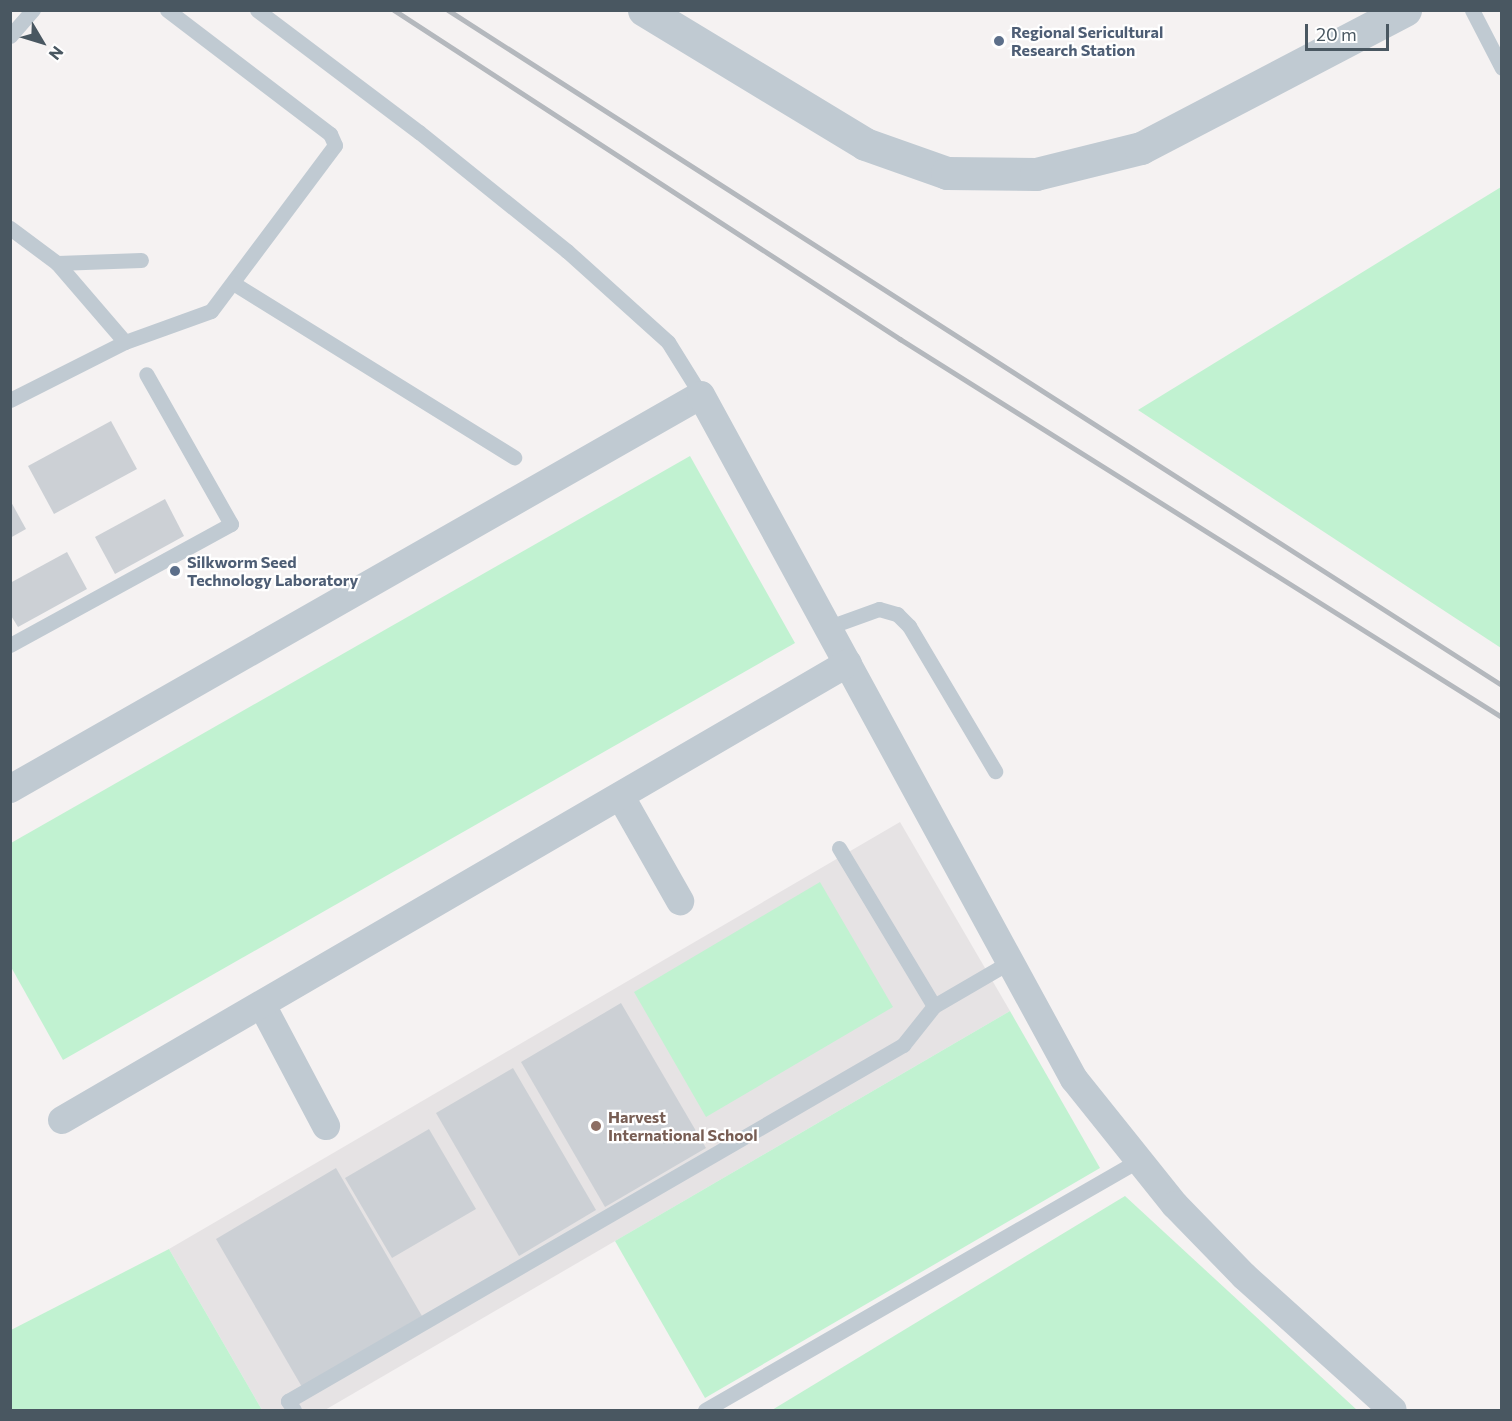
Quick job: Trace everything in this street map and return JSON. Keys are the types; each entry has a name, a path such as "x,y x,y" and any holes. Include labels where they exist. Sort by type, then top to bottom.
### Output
{"street":[{"path":"644,10 865,144 947,173 1036,174 1141,148 1405,10"},
{"path":"10,789 702,395 1008,963 1074,1079 1175,1205 1244,1276 1393,1410"},
{"path":"62,1120 848,663"},
{"path":"621,797 680,901"},
{"path":"262,1005 326,1126"}],"lane":[{"path":"10,36 33,10"},
{"path":"10,400 125,342 211,311 335,145 330,134 167,10"},
{"path":"257,10 419,132 567,251 668,342 702,395"},
{"path":"1472,10 1502,68"},
{"path":"10,228 57,263 125,342"},
{"path":"57,263 141,260"},
{"path":"233,283 514,457"},
{"path":"10,645 231,524 146,374"},
{"path":"829,627 879,609 897,614 909,626 995,771"},
{"path":"839,848 934,1006"},
{"path":"294,1410 288,1401 903,1045 934,1006 1008,963"},
{"path":"705,1410 1139,1160"}],"shaded area":[{"name":"Harvest International School","path":"900,822 1010,1011 325,1410 262,1410 169,1249"}],"green space":[{"path":"1501,187 1501,648 1138,410"},
{"path":"690,456 795,643 63,1060 11,967 11,843"},
{"path":"820,882 893,1007 706,1117 634,992"},
{"path":"1010,1011 1100,1168 705,1398 615,1241"},
{"path":"1125,1196 1357,1410 772,1410"},
{"path":"169,1249 262,1410 11,1410 11,1330"}],"building":[{"path":"111,421 137,469 54,514 28,466"},
{"path":"165,499 184,536 115,574 95,537"},
{"path":"10,500 26,529 10,538"},
{"path":"67,552 87,589 18,627 10,614 10,583"},
{"path":"621,1003 706,1148 605,1207 521,1062"},
{"path":"513,1068 596,1210 519,1256 436,1113"},
{"path":"429,1129 476,1209 392,1258 345,1178"},
{"path":"336,1168 422,1316 302,1387 216,1239"}],"railway":[{"path":"394,10 900,339 1502,717"},
{"path":"448,10 1502,685"}],"place":[{"name":"Regional Sericultural Research Station","path":"999,41"},
{"name":"Silkworm Seed Technology Laboratory","path":"175,571"},
{"name":"Harvest International School","path":"596,1126"}]}
